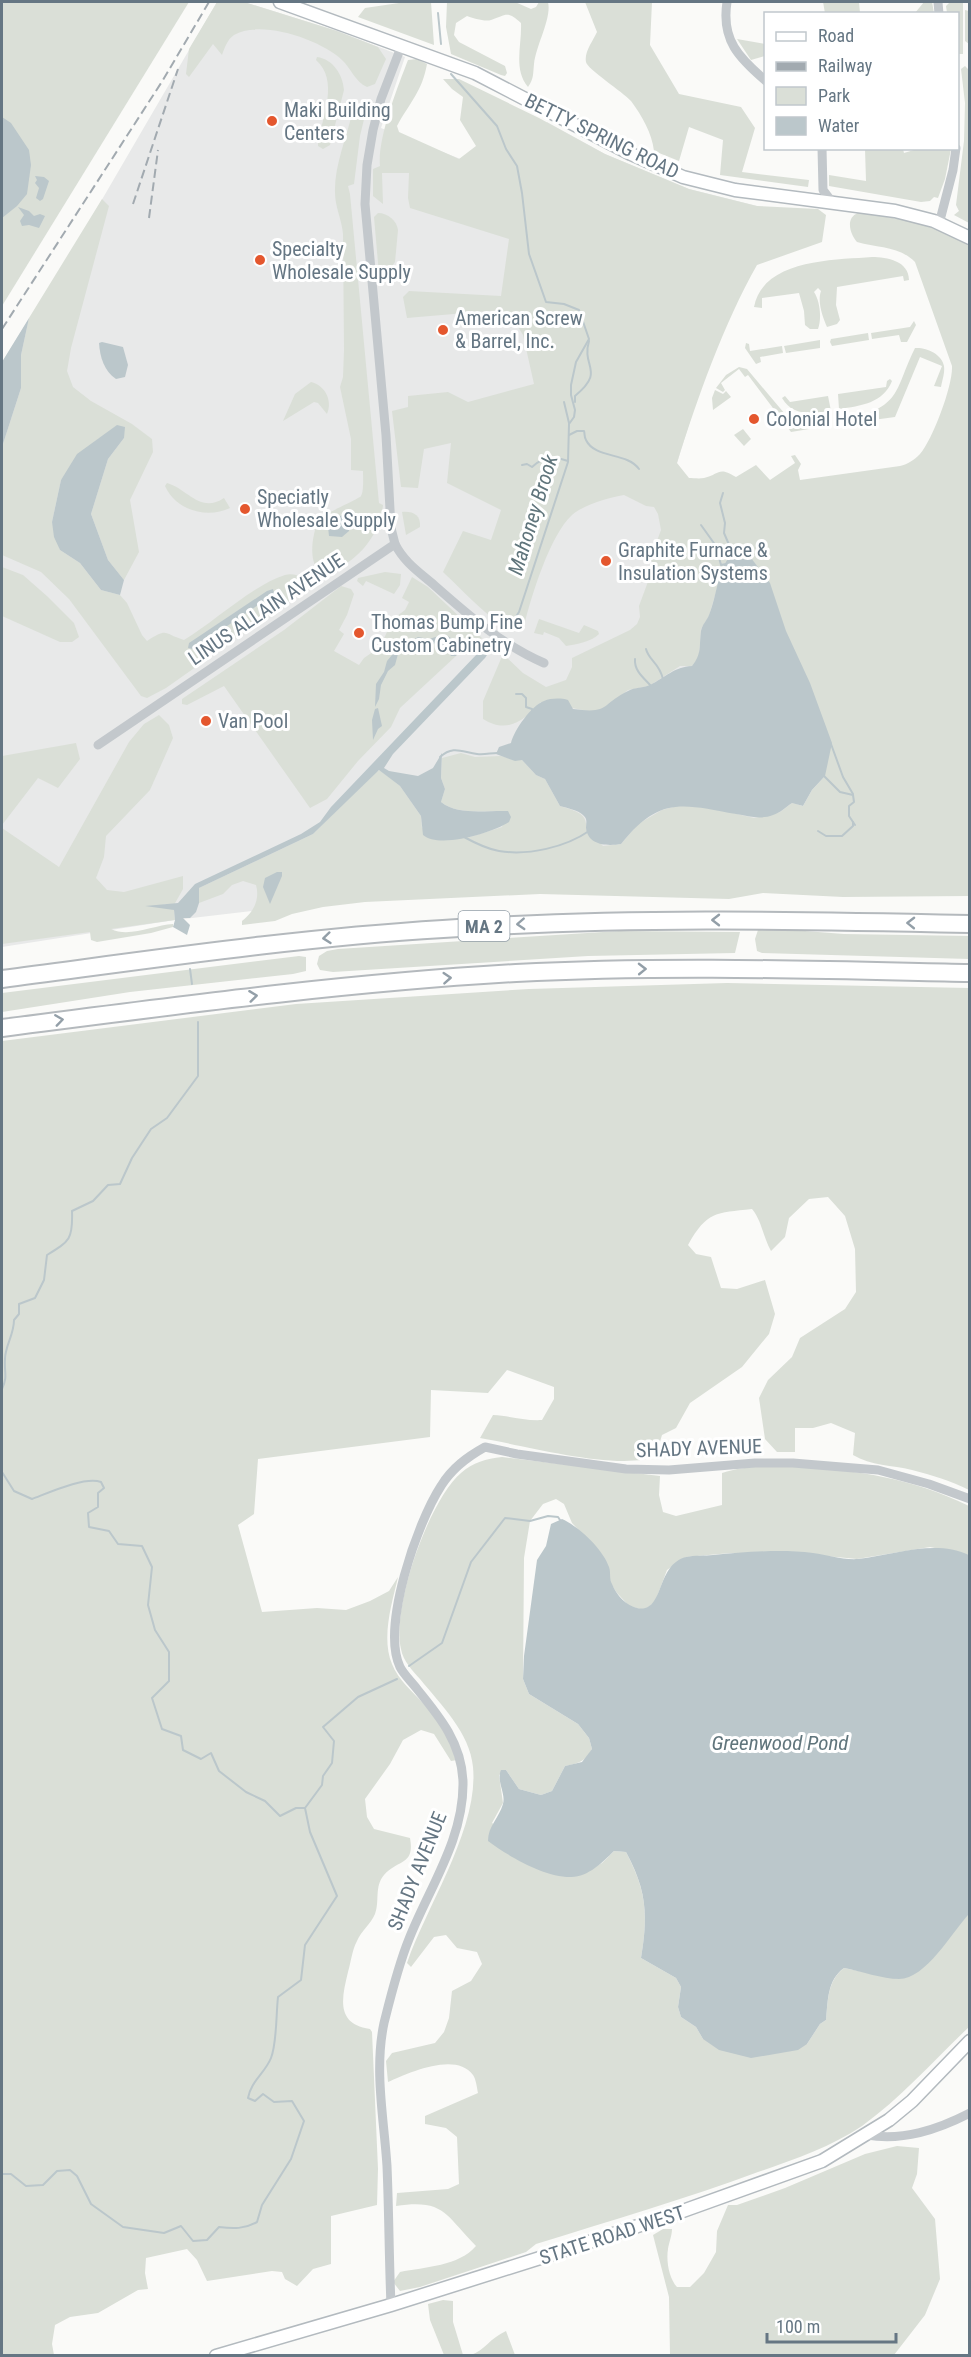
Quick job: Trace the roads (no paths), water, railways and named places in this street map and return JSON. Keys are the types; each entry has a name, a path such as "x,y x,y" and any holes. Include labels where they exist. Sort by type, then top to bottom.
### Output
{"highway":[{"name":"MA 2","path":"2,979 246,947 454,928 592,921 703,920 969,924"},
{"path":"2,1028 275,993 517,973 733,969 969,973"}],"main road":[{"name":"BETTY SPRING ROAD","path":"280,2 482,77 631,154 683,177 735,190 895,211 939,224 969,238"},
{"name":"STATE ROAD WEST","path":"216,2355 391,2305 559,2253 822,2161 889,2120 912,2101 969,2041"}],"street":[{"path":"727,2 726,24 734,48 745,63 764,80"},
{"path":"401,47 381,99 373,130 367,165 365,204 386,435 391,528 395,544 409,564 503,641 544,663"},
{"path":"822,150 823,190 832,202"},
{"path":"939,224 956,150"},
{"name":"LINUS ALLAIN AVENUE","path":"99,745 395,544"},
{"name":"SHADY AVENUE","path":"391,2305 387,2168 380,2050 391,1995 409,1939 453,1841 463,1782 459,1754 448,1728 401,1669 394,1648 394,1622 402,1586 418,1536 441,1486 460,1462 485,1448 626,1469 681,1470 764,1463 878,1470 929,1484 969,1499"},
{"path":"867,2135 881,2138 915,2135 969,2113"}],"water":[{"path":"2,117 11,123 29,150 31,165 27,194 2,218"},
{"path":"35,176 44,177 49,181 43,199 40,201 36,198 39,188 35,183 37,180"},
{"path":"18,207 29,211 34,216 40,214 45,216 39,228 29,225 22,226 20,221 24,215"},
{"path":"29,318 21,355 21,388 2,447 2,362"},
{"path":"99,343 123,347 128,365 125,377 116,379 106,368"},
{"path":"117,425 125,427 124,438 108,459 91,514 108,560 124,580 120,595 101,590 80,563 60,550 54,537 52,522 61,480 77,454"},
{"path":"347,515 350,523 349,531 342,537 329,536 328,527 333,520"},
{"path":"735,551 748,554 770,583 786,631 810,683 832,743 825,776 812,790 803,806 792,803 778,813 764,817 686,806 672,807 647,818 621,844 605,845 595,842 588,834 585,817 581,813 560,806 545,779 536,775 522,760 515,761 496,754 499,747 511,743 524,719 539,703 562,699 568,700 573,709 599,709 631,690 650,685 675,670 692,666 699,654 702,629 712,607 721,572"},
{"path":"273,589 274,593 270,597 193,649 188,648 189,643"},
{"path":"442,635 448,636 459,644 456,656 451,656 447,649 439,649 435,643 428,648 419,641 398,654 395,665 388,671 381,685 375,707 376,684 384,672 387,661 397,649 418,637 429,639"},
{"path":"482,652 487,655 485,658 393,754 384,768 418,776 433,768 442,753 441,778 445,789 441,802 464,811 508,811 511,817 509,822 491,831 466,838 431,839 423,835 421,816 400,786 379,770 313,834 199,888 199,903 196,912 190,918 183,918 190,925 187,935 173,927 174,910 145,906 178,903 195,884 301,834 320,822 331,807 477,654"},
{"path":"378,708 382,726 373,740 372,720 375,709"},
{"path":"282,872 282,876 270,904 263,887 265,878"},
{"name":"Greenwood Pond","path":"562,1519 596,1546 606,1560 616,1592 622,1599 637,1608 646,1608 652,1604 669,1569 676,1562 689,1556 788,1551 858,1559 928,1548 956,1550 969,1555 969,1914 929,1963 909,1977 893,1979 844,1968 831,1985 826,2020 820,2024 807,2044 798,2050 751,2058 719,2050 703,2039 696,2027 681,2017 678,2007 681,1987 676,1978 641,1958 645,1929 644,1903 638,1879 626,1852 614,1851 588,1872 570,1877 538,1870 488,1841 490,1831 503,1804 501,1770 506,1770 519,1789 541,1795 552,1791 565,1766 582,1762 592,1749 589,1738 578,1724 529,1694 523,1679 537,1560 546,1546 551,1524"}],"waterway":[{"name":"Mahoney Brook","path":"438,13 441,44"},
{"name":"Mahoney Brook","path":"451,74 497,126 506,149 517,166 529,254 546,302 564,304 579,310 589,339 576,362 571,385 575,410 574,417 569,424 568,462 519,612 511,624"},
{"path":"575,402 575,396 584,387 591,374 587,350 589,341"},
{"path":"564,402 569,423"},
{"path":"569,435 577,431 584,431 585,439 590,446 627,460 639,469"},
{"path":"522,465 527,464 532,467 549,458 568,461"},
{"path":"723,493 720,503 725,523 724,533 733,554"},
{"path":"701,525 716,546 721,565 726,564"},
{"path":"646,649 663,679"},
{"path":"635,659 638,671 651,686"},
{"path":"516,694 522,694 526,698 526,707 532,709 532,713"},
{"path":"831,744 843,777 853,794"},
{"path":"440,757 453,750 480,754 497,753"},
{"path":"822,774 840,792 853,795 854,802 849,806 849,816 855,825"},
{"path":"818,831 826,836 842,836 853,826 853,822"},
{"path":"464,837 495,850 522,852 558,846 589,831"},
{"name":"Mahoney Brook","path":"190,969 192,984"},
{"name":"Mahoney Brook","path":"2,1389 5,1377 5,1354 13,1331 14,1320 19,1314 19,1304 35,1298 44,1280 47,1255 61,1246 71,1234 72,1211 93,1201 108,1185 120,1184 132,1158 151,1129 167,1118 198,1076 198,1022"},
{"name":"Mahoney Brook","path":"2,1472 14,1491 32,1499 76,1483 101,1482 104,1488 98,1493 98,1507 88,1513 89,1527 109,1531 118,1544 142,1546 152,1567 148,1605 155,1630 169,1652 169,1681 152,1698 162,1729 181,1736 183,1750 201,1759 211,1753 219,1771 246,1792 265,1801 280,1816 296,1808 305,1808 310,1832 337,1896 305,1945 301,1980 278,1997 273,2052 248,2098 255,2101 263,2094 274,2102 292,2101 304,2121 291,2159 262,2205 257,2222 239,2228 219,2227 207,2240 193,2241 181,2226 164,2233 123,2227 91,2204 77,2176 70,2170 57,2171 43,2185 26,2186 11,2174 2,2174"},
{"path":"409,1666 442,1643 471,1562 505,1518 530,1521 548,1516 558,1517 560,1520"},
{"path":"305,1808 322,1785 323,1776 332,1763 334,1741 323,1727 358,1697 397,1679"}],"railway":[{"path":"2,329 163,80 209,2"},
{"path":"133,204 178,69"},
{"path":"149,218 158,150"}],"place":[{"name":"Maki Building Centers","path":"272,121"},
{"name":"Specialty Wholesale Supply","path":"260,260"},
{"name":"American Screw & Barrel, Inc.","path":"443,330"},
{"name":"Colonial Hotel","path":"754,419"},
{"name":"Speciatly Wholesale Supply","path":"245,509"},
{"name":"Graphite Furnace & Insulation Systems","path":"606,561"},
{"name":"Thomas Bump Fine Custom Cabinetry","path":"359,633"},
{"name":"Van Pool","path":"206,721"}]}
